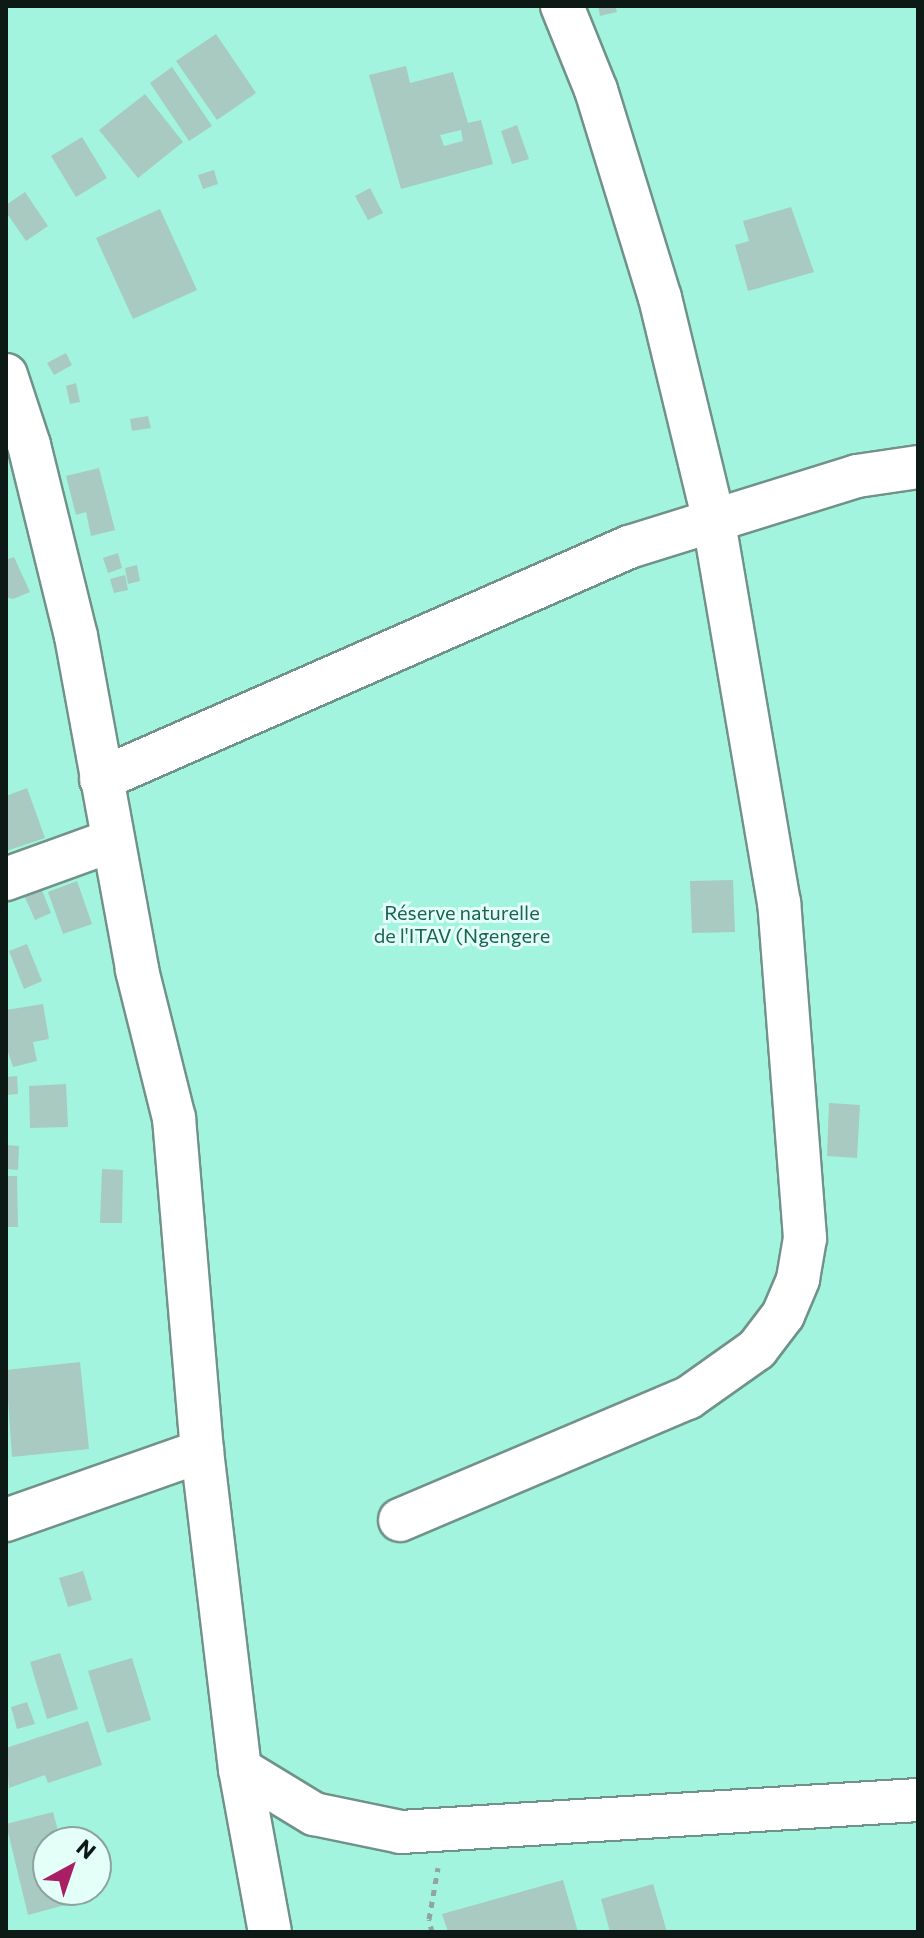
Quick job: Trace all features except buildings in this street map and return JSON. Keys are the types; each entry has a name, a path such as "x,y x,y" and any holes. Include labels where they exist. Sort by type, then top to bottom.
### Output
{"street":[{"path":"400,1520 688,1398 757,1349 783,1315 798,1279 805,1238 779,903 714,521 660,298 596,90 562,6"},
{"path":"6,375 18,449 76,636 111,841 174,1118 202,1451 240,1769 270,1932"},
{"path":"101,779 629,547 857,476 918,467"},
{"path":"6,879 111,841"},
{"path":"6,1520 202,1451"},
{"path":"240,1769 314,1814 358,1826 445,1832 918,1800"}],"path":[{"path":"432,1932 429,1919 445,1832"}],"green space":[{"name":"Réserve naturelle de l'ITAV (Ngengere","path":"6,6 918,6 918,1932 6,1932"}]}
